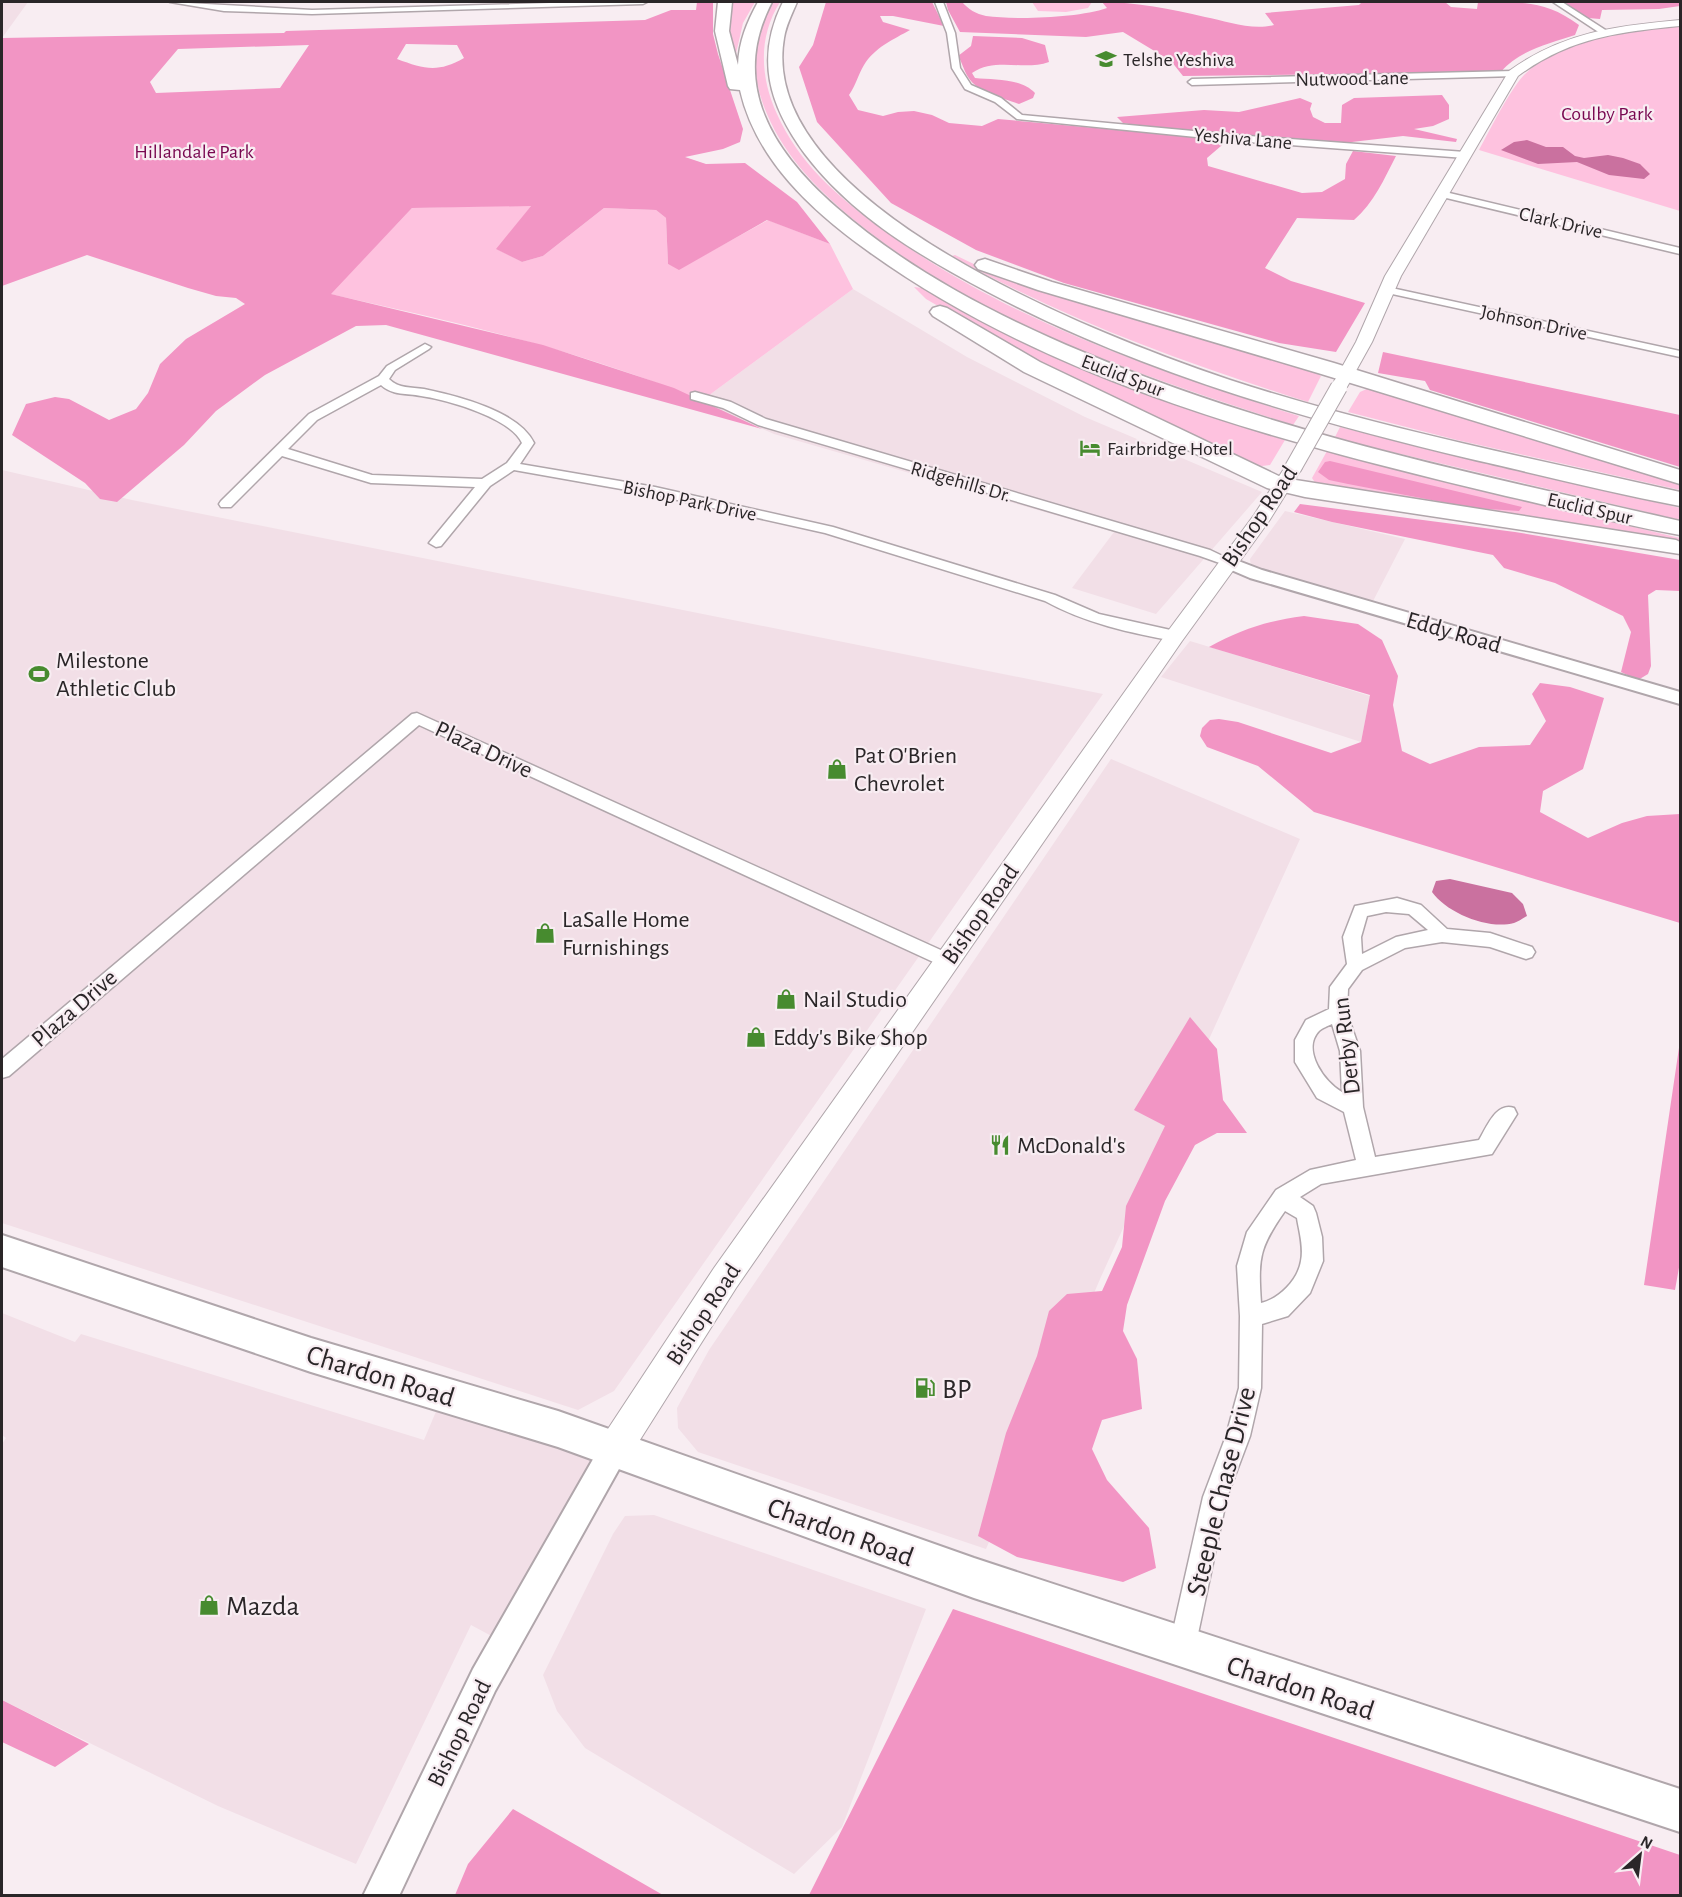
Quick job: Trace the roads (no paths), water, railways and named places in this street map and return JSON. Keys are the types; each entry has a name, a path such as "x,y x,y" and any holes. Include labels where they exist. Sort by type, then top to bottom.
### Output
{"highway":[{"path":"725,2 722,24 725,46 741,100 757,120"},
{"name":"Euclid Spur","path":"765,2 752,26 746,55 747,87 757,120 779,158 813,196 860,237 920,278 1013,328 1116,373 1215,409 1314,440 1481,483 1680,528"},
{"name":"Euclid Spur","path":"790,2 778,26 774,46 774,67 778,89 786,112 800,136 842,186 889,225 975,279 1055,319 1153,359 1226,385 1339,418 1680,499"},
{"path":"842,186 916,232 998,270 1343,381 1680,477"},
{"path":"813,196 850,238 878,264 929,305 967,329 1054,378 1254,474 1288,476 1680,549"}],"main road":[{"name":"Bishop Road","path":"615,1450 725,1278 1288,476 1364,342 1387,290 1513,74 1532,58 1603,31 1680,23"},
{"name":"Chardon Road","path":"2,1251 311,1355 558,1429 917,1558 1182,1648 1680,1811"}],"street":[{"path":"174,2 224,9 267,11 403,10 521,4 644,2"},
{"path":"403,10 409,2"},
{"name":"Yeshiva Lane","path":"939,2 951,33 956,68 968,87 998,100 1020,117 1236,138 1465,155"},
{"path":"1557,2 1603,31"},
{"name":"Nutwood Lane","path":"1192,82 1513,74"},
{"name":"Clark Drive","path":"1441,194 1680,251"},
{"name":"Johnson Drive","path":"1387,290 1680,354"},
{"path":"226,504 313,417 383,379 392,368 425,347"},
{"path":"383,379 387,386 398,391 423,392 504,420 524,433 528,443 512,466 485,483 436,543"},
{"name":"Ridgehills Dr.","path":"695,396 728,405 762,422 1205,553 1228,562"},
{"path":"280,451 371,480 485,483"},
{"name":"Bishop Park Drive","path":"512,466 656,491 828,530 1050,598 1063,606 1140,631 1175,636"},
{"name":"Eddy Road","path":"1228,562 1256,574 1680,698"},
{"name":"Plaza Drive","path":"2,1070 417,718 948,960"},
{"path":"1356,965 1351,949 1351,932 1361,912 1389,903 1413,908 1430,918 1442,935"},
{"name":"Derby Run","path":"1367,1166 1353,1107 1350,1051 1338,1013 1339,987 1356,965 1402,942 1442,935 1490,940 1526,952"},
{"path":"1338,1013 1313,1025 1304,1040 1305,1062 1324,1092 1353,1107"},
{"name":"Steeple Chase Drive","path":"1182,1648 1215,1497 1238,1436 1250,1388 1251,1316 1248,1266 1258,1232 1283,1197 1317,1176 1485,1148 1508,1114"},
{"path":"1251,1316 1280,1309 1302,1286 1312,1261 1311,1237 1306,1213 1283,1197"},
{"name":"Bishop Road","path":"380,1896 484,1680 615,1450"}],"place":[{"name":"Telshe Yeshiva","path":"1106,59"},
{"name":"Fairbridge Hotel","path":"1090,448"},
{"name":"Milestone Athletic Club","path":"39,674"},
{"name":"Pat O'Brien Chevrolet","path":"837,769"},
{"name":"LaSalle Home Furnishings","path":"545,933"},
{"name":"Nail Studio","path":"786,999"},
{"name":"Eddy's Bike Shop","path":"756,1037"},
{"name":"McDonald's","path":"1000,1145"},
{"name":"BP","path":"925,1388"},
{"name":"Mazda","path":"209,1605"}],"park label":[{"name":"Coulby Park","path":"1607,113"},
{"name":"Hillandale Park","path":"194,151"}]}
